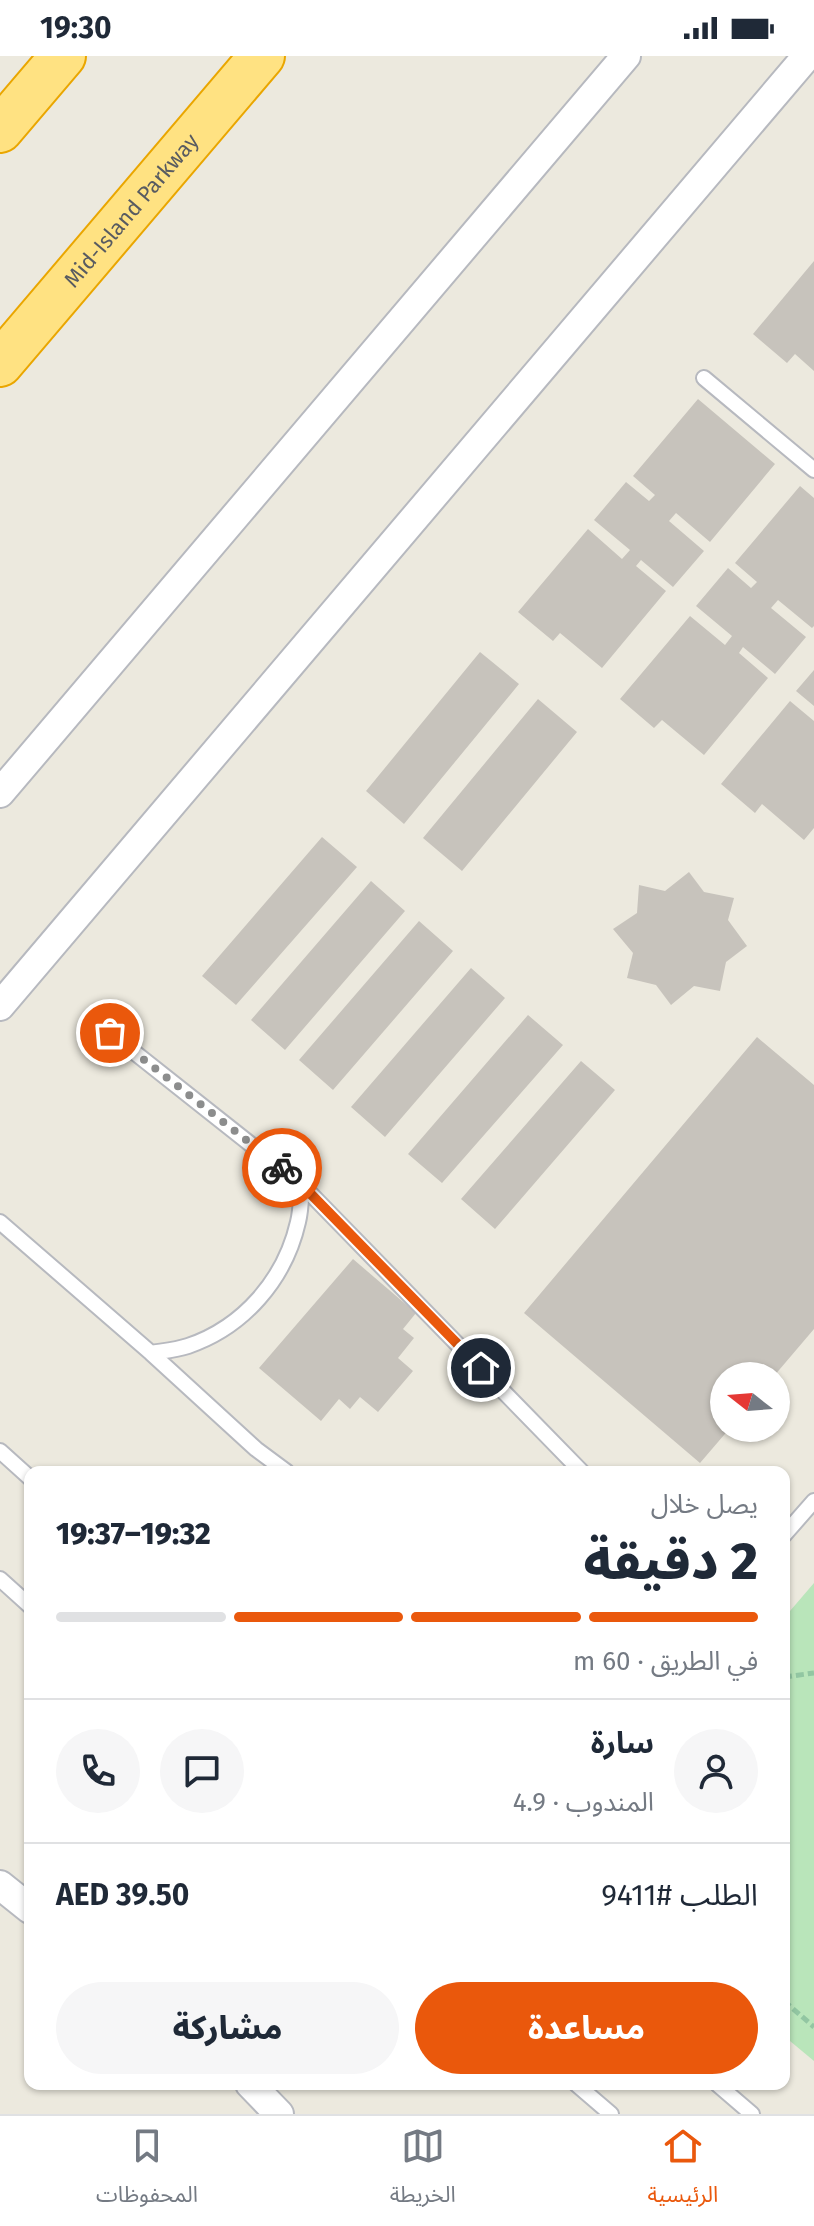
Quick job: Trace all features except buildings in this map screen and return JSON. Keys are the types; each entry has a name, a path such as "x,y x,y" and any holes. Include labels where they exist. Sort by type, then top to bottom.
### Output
{"highway":[{"path":"0,130 63,56"},
{"name":"Mid-Island Parkway","path":"0,364 262,56"}],"street":[{"path":"0,793 626,56"},
{"path":"0,1006 807,56"},
{"path":"0,1885 24,1904"},
{"path":"256,2090 279,2114"}],"lane":[{"path":"704,378 814,470"},
{"path":"110,1033 302,1185 576,1466"},
{"path":"151,1353 186,1347 218,1333 247,1312 270,1286 288,1254 299,1220 302,1185"},
{"path":"0,1222 279,1466"},
{"path":"0,1451 24,1473"},
{"path":"790,1528 814,1501"},
{"path":"0,1579 24,1601"},
{"path":"583,2090 611,2114"},
{"path":"724,2090 752,2114"}],"path":[{"path":"790,1676 814,1673"},
{"path":"790,2006 814,2027"}],"green space":[{"path":"814,1583 814,2061 790,2041 790,1611"}],"way so far":[{"path":"110,1033 282,1168"}],"route":[{"path":"282,1168 481,1368"}]}
